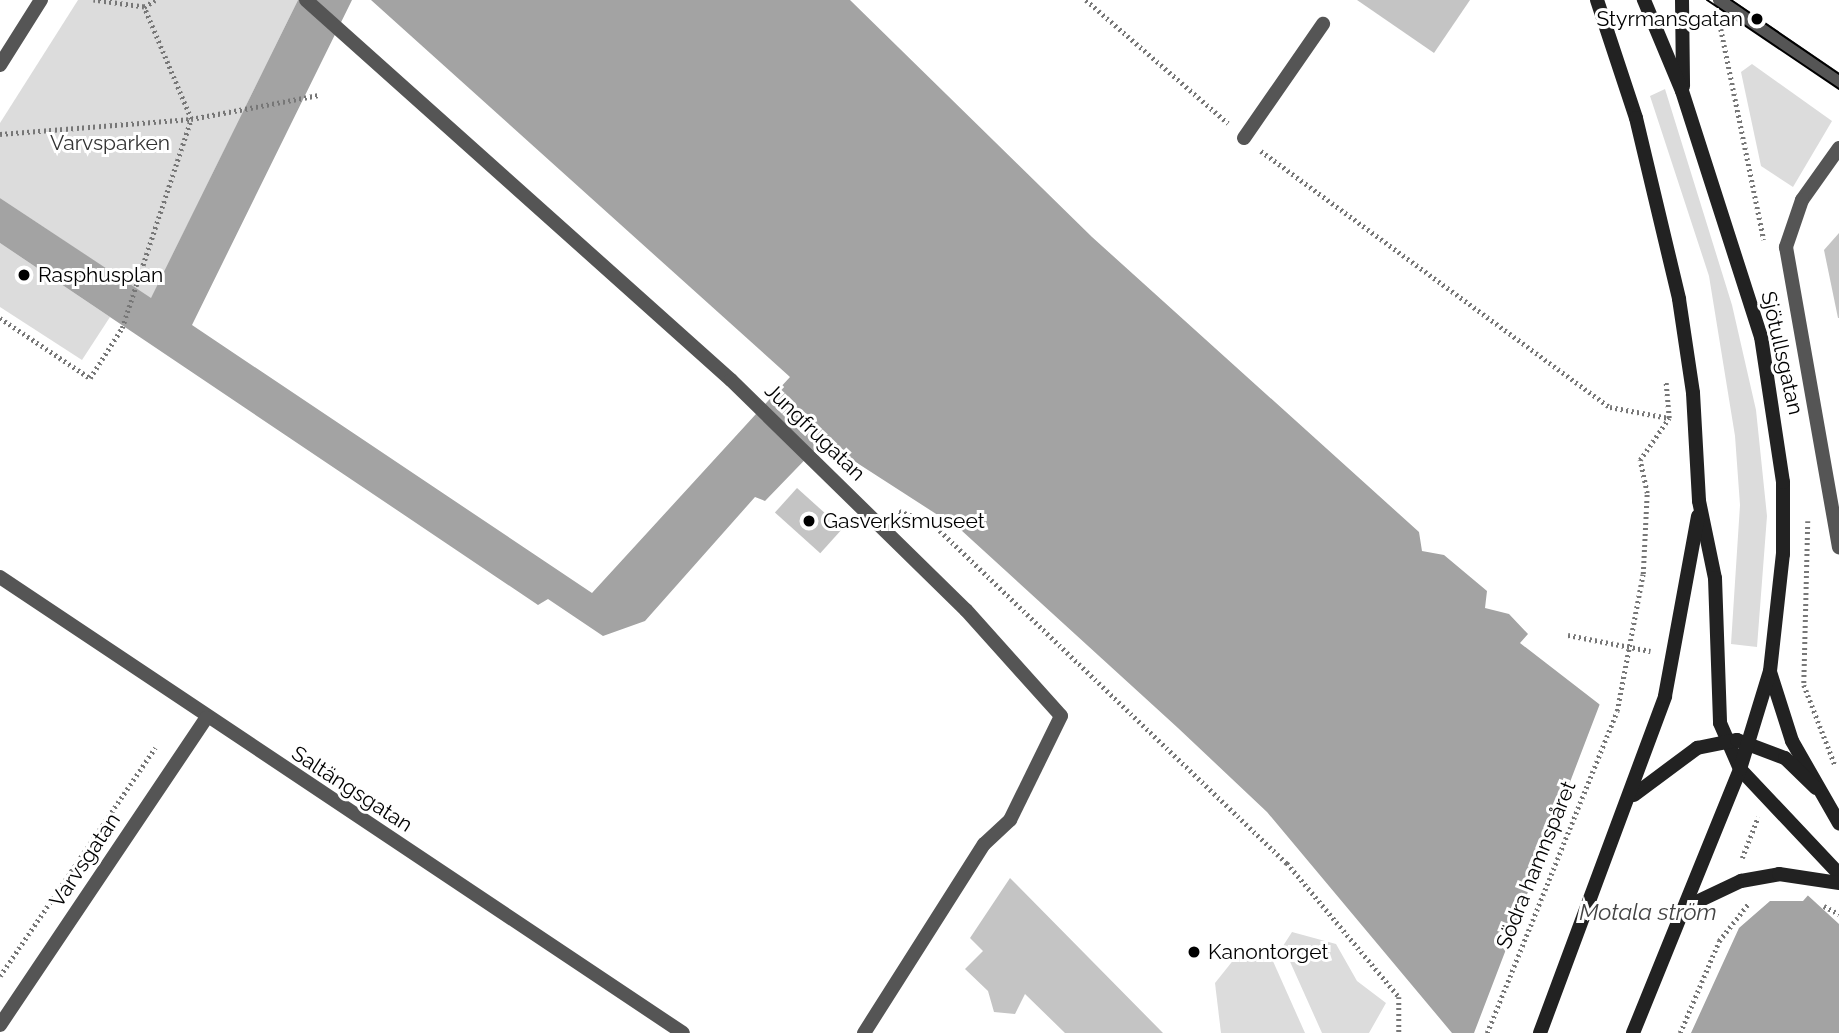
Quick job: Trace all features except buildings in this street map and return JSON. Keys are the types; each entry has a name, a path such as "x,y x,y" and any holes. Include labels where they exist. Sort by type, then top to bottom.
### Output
{"main road":[{"path":"1597,0 1664,224 1693,393 1699,501 1715,578 1716,702 1726,741 1740,769 1839,874"},
{"name":"Sjötullsgatan","path":"1633,1033 1688,906 1725,809 1770,671 1783,482 1771,381 1682,91 1644,0"},
{"path":"1682,0 1682,91"},
{"path":"1540,1033 1631,798 1678,655 1699,501"},
{"path":"1770,671 1792,741 1816,788 1839,822"},
{"path":"1631,798 1672,762 1726,741 1748,742 1785,758 1816,788"},
{"path":"1688,906 1741,881 1793,873 1839,883"}],"street":[{"path":"0,65 41,0"},
{"name":"Jungfrugatan","path":"306,0 761,409 966,610 1061,716 1010,820 984,844 864,1033"},
{"path":"1720,0 1839,81"},
{"path":"1244,138 1323,24"},
{"path":"1839,148 1802,200 1786,247 1839,547"},
{"name":"Saltängsgatan","path":"0,577 206,718 683,1033"},
{"name":"Varvsgatan","path":"0,1025 206,718"}],"path":[{"path":"93,0 144,7 155,0"},
{"path":"1086,0 1244,138 1610,407 1669,418 1665,377"},
{"path":"0,318 90,378 122,328 191,119 144,7"},
{"path":"0,134 191,119 319,95"},
{"name":"Södra hamnspåret","path":"1487,1033 1617,711 1632,648 1647,493 1640,460 1669,418"},
{"path":"887,506 932,523 1287,863 1398,997 1399,1033"},
{"path":"1569,635 1632,648"},
{"path":"0,976 165,736"},
{"path":"1680,1033 1719,941 1756,899"}],"green space":[{"name":"Varvsparken","path":"78,0 298,0 151,299 0,198 0,123"},
{"path":"1752,64 1832,121 1793,187 1761,166 1741,72"},
{"path":"1665,89 1732,305 1756,410 1767,516 1757,647 1731,644 1740,505 1735,436 1709,276 1650,96"},
{"name":"Rasphusplan","path":"0,243 110,317 82,360 0,307"},
{"path":"1292,932 1336,944 1357,981 1386,1003 1369,1033 1322,1033 1283,946"},
{"path":"1239,953 1272,959 1305,1033 1221,1033 1215,983"}],"water":[{"path":"298,0 352,0 192,325 592,593 790,377 371,0 850,0 1092,237 1419,532 1422,551 1444,555 1487,591 1485,608 1509,614 1528,634 1520,643 1599,704 1839,924 1839,1033 1452,1033 1267,812 1178,728 961,530 823,441 765,501 755,497 645,621 603,636 548,599 538,605 0,243 0,198 151,298"}],"pier":[{"name":"Motala ström","path":"1601,701 1810,893 1803,901 1770,901 1739,928 1691,1033 1474,1033"}],"tram line":[{"path":"1707,0 1839,89"},
{"path":"1731,0 1839,74"}],"place":[{"name":"Styrmansgatan","path":"1757,19"},
{"name":"Rasphusplan","path":"24,275"},
{"name":"Gasverksmuseet","path":"809,521"},
{"name":"Kanontorget","path":"1194,952"}]}
